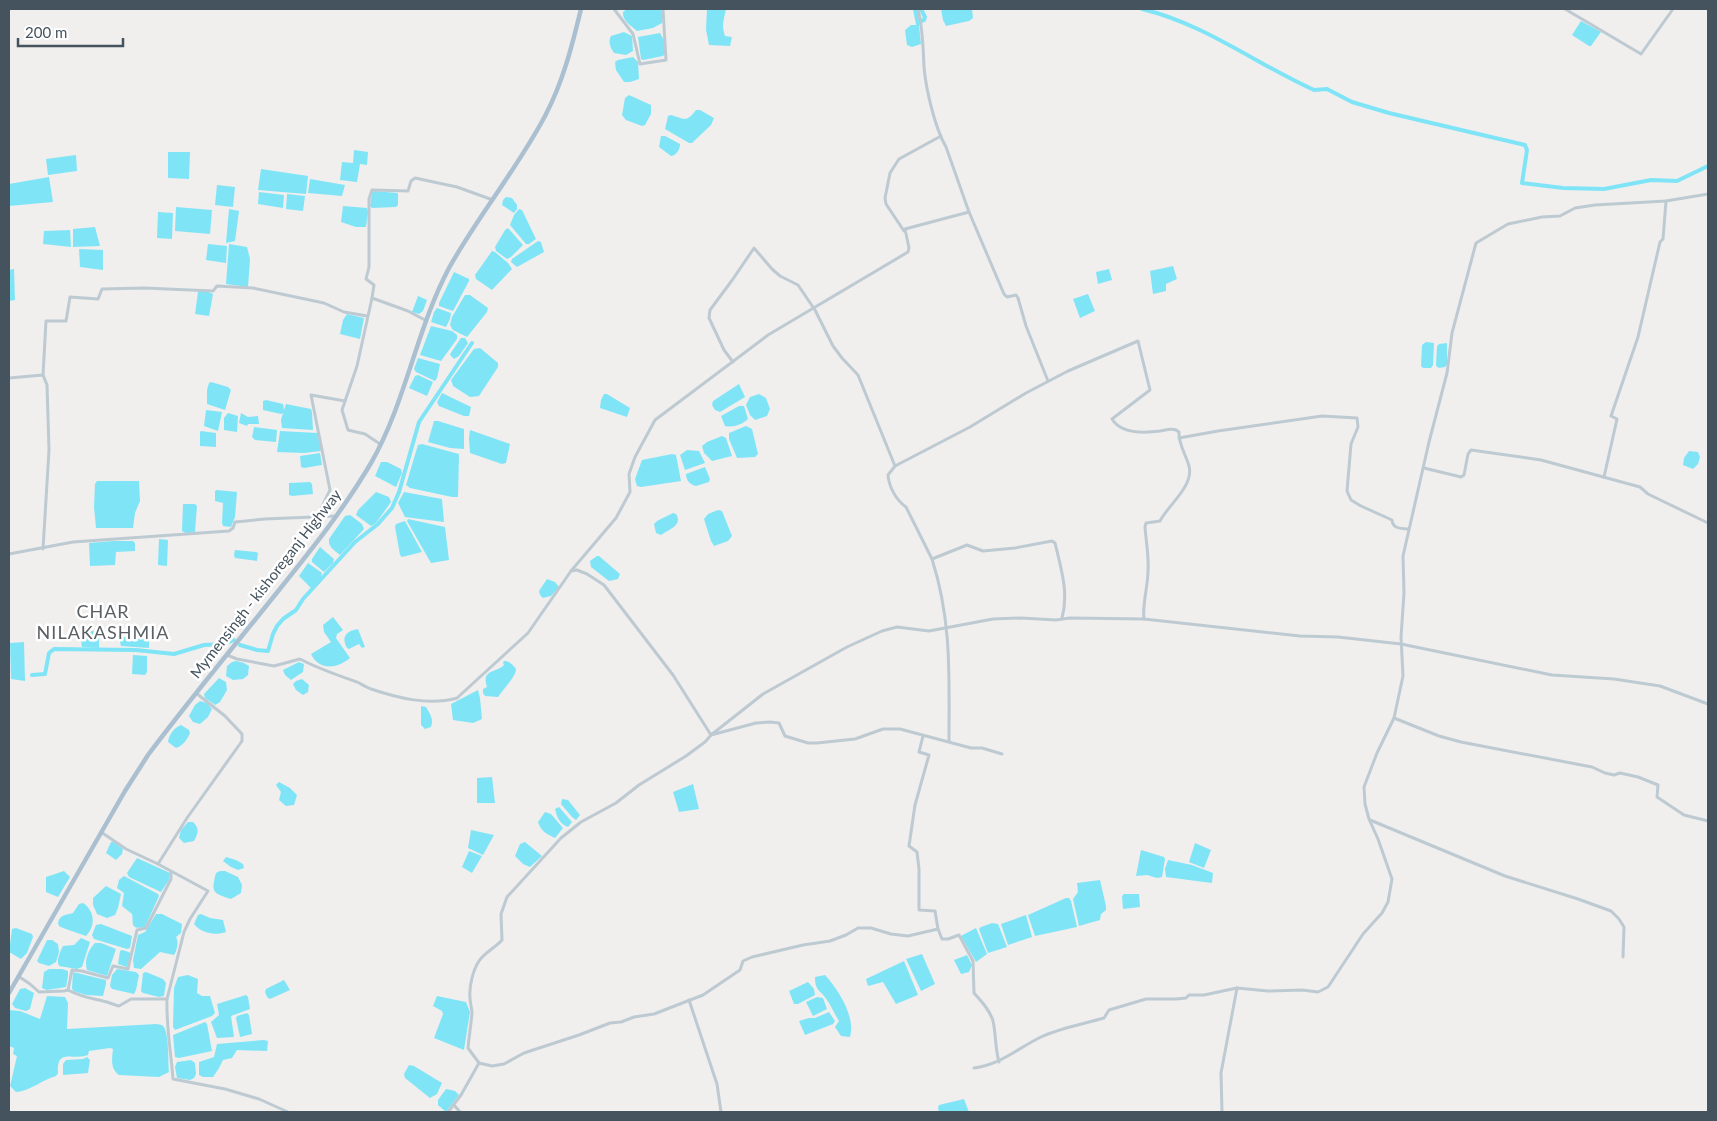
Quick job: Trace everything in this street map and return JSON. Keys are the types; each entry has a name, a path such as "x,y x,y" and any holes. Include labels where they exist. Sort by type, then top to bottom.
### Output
{"main road":[{"name":"Mymensingh - kishoreganj Highway","path":"9,993 101,832 148,755 337,516 372,461 399,400 425,320 450,268 522,155 550,106 568,59 581,9"}],"street":[{"path":"614,9 634,34 640,64 666,60 663,9"},
{"path":"918,9 921,20 925,74 934,115 941,136 1004,294 1006,297 1016,295 1018,298 1026,326 1048,381"},
{"path":"1565,9 1641,54 1673,9"},
{"path":"227,655 274,666 300,659 370,689 412,700 430,702 457,698 490,670 528,633 571,572 616,518 630,492 629,474 635,458 654,420 768,335 908,252 909,248 904,232 886,204 885,198 890,173 899,159 941,136"},
{"path":"380,444 365,434 348,430 342,410 357,366 374,285 366,279 369,267 369,199 372,190 408,191 411,181 415,178 457,187 493,200"},
{"path":"974,1068 998,1062 1042,1037 1104,1018 1109,1010 1146,999 1186,998 1189,995 1204,995 1236,988 1318,992 1328,987 1363,934 1382,913 1388,902 1392,879 1369,819 1365,804 1364,787 1377,753 1394,718 1403,676 1401,644 1404,594 1402,561 1408,529 1447,373 1452,333 1478,240 1508,224 1542,217 1560,216 1575,208 1666,201 1708,194"},
{"path":"1604,477 1617,419 1611,416 1638,337 1660,242 1663,239 1666,201"},
{"path":"904,232 905,229 970,212"},
{"path":"733,362 724,350 709,318 710,310 754,248 780,276 798,285 814,308 833,346 858,375 895,466"},
{"path":"42,549 49,450 47,386 43,374 46,321 66,321 70,297 98,299 102,289 144,288 214,291 217,286 225,286 253,288 324,304 344,312 367,316"},
{"path":"372,298 408,311 425,320"},
{"path":"950,741 947,627 940,586 932,559 906,507 900,503 889,482 888,475 895,466 970,427 1048,381 1138,341 1150,390 1112,419 1115,424 1123,429 1134,432 1176,430 1179,432 1179,438 1190,472 1190,478 1160,521 1148,523 1145,526 1148,569 1144,619"},
{"path":"9,378 43,374"},
{"path":"317,517 330,490 311,394 344,401"},
{"path":"1179,438 1322,416 1357,418 1358,427 1351,444 1347,491 1351,500 1392,520 1392,524 1395,527 1408,529"},
{"path":"1423,468 1461,477 1464,475 1468,454 1471,450 1540,460 1640,487 1648,494 1708,523"},
{"path":"9,554 73,542 229,531 233,528 235,522 265,518 337,516"},
{"path":"932,559 968,545 983,551 1015,548 1052,540 1055,543 1064,583 1065,605 1062,618"},
{"path":"571,572 577,570 588,574 604,585 673,675 711,735"},
{"path":"938,929 908,936 891,934 871,928 858,928 830,941 803,945 752,957 743,961 740,970 703,995 654,1014 610,1023 579,1036 524,1053 504,1064 492,1066 479,1063 468,1048 472,1011 470,997 473,972 484,954 497,947 502,940 501,914 507,897 561,838 580,822 616,803 639,785 686,756 763,694 847,647 882,631 897,627 929,630 993,619 1144,619 1300,636 1338,637 1401,644 1552,675 1614,679 1660,686 1708,704"},
{"path":"158,864 187,818 242,741 242,734 225,716 196,693"},
{"path":"1394,718 1439,736 1461,742 1592,767 1605,774 1614,775 1620,773 1638,777 1658,784 1657,797 1684,815 1708,821"},
{"path":"711,735 749,724 770,722 779,723 785,736 808,743 854,739 884,728 900,729 971,748 982,748 1002,754"},
{"path":"923,736 919,752 929,755 915,805 909,846 918,852 919,910 935,911 938,929 942,938 948,939 959,935 973,961 974,993 982,1002 992,1020 998,1062"},
{"path":"1369,819 1505,876 1611,911 1624,927 1622,957"},
{"path":"101,832 126,849 208,891 184,932 167,999 173,1079 225,1089 259,1099 288,1112"},
{"path":"68,990 72,970 108,978 113,966 128,969 137,930 146,928 171,879 171,872"},
{"path":"18,976 39,992 68,990 84,997 106,1001 119,1006 132,999 167,999"},
{"path":"1222,1112 1221,1073 1236,988"},
{"path":"689,1000 717,1084 721,1112"},
{"path":"448,1112 461,1095 479,1063"},
{"path":"454,1105 460,1112"}],"water":[{"path":"627,9 661,9 662,23 653,28 637,31 624,18 623,12"},
{"path":"707,9 726,9 723,29 725,36 732,37 730,46 709,45 706,30"},
{"path":"941,9 972,9 973,18 969,21 946,26"},
{"path":"1581,21 1601,32 1591,46 1572,35"},
{"path":"911,25 919,25 921,44 912,47 907,45 905,30"},
{"path":"624,32 632,36 633,51 626,55 614,53 610,44 611,36"},
{"path":"660,33 664,40 665,54 663,56 641,59 638,37"},
{"path":"633,57 638,62 639,79 624,82 616,70 615,62"},
{"path":"629,95 651,105 651,114 645,125 642,126 626,120 622,115 625,98"},
{"path":"696,110 700,110 714,118 711,125 692,143 665,129 668,116 671,115 685,119 690,117"},
{"path":"661,136 665,136 680,144 679,150 675,154 671,156 659,147"},
{"path":"354,150 368,152 367,165 360,164 357,182 340,180 342,162 353,163"},
{"path":"168,152 190,152 189,179 168,178"},
{"path":"76,155 77,171 48,175 46,159"},
{"path":"261,169 308,176 306,194 258,190"},
{"path":"49,177 53,202 9,206 9,184"},
{"path":"310,179 345,185 342,196 308,193"},
{"path":"217,185 235,187 233,207 215,205"},
{"path":"259,192 284,195 283,208 258,204"},
{"path":"372,192 397,193 398,205 396,207 372,208 370,206"},
{"path":"287,194 305,196 303,211 286,209"},
{"path":"506,197 512,198 517,205 514,213 502,205"},
{"path":"343,206 367,208 366,227 356,227 341,222"},
{"path":"176,207 212,210 210,234 175,231"},
{"path":"229,209 239,211 235,241 226,243"},
{"path":"519,209 522,210 536,239 529,244 526,244 510,225"},
{"path":"158,212 173,213 172,239 157,238"},
{"path":"95,227 100,246 73,247 73,229"},
{"path":"508,228 523,245 507,259 496,251 495,247"},
{"path":"70,230 71,247 43,244 44,231"},
{"path":"538,241 541,242 544,252 517,267 511,262 512,259"},
{"path":"208,244 227,246 226,263 206,260"},
{"path":"229,244 247,247 250,259 248,287 226,284"},
{"path":"79,249 103,250 103,270 80,267"},
{"path":"492,251 508,263 512,269 492,290 476,279 475,275"},
{"path":"1173,266 1177,279 1166,284 1166,291 1153,294 1150,271"},
{"path":"14,269 15,300 9,301 9,270"},
{"path":"1109,269 1112,280 1098,284 1096,272"},
{"path":"454,272 469,279 469,281 453,311 439,306 439,303"},
{"path":"206,291 213,294 209,316 195,314 198,292"},
{"path":"1088,294 1095,311 1080,318 1073,299"},
{"path":"465,295 470,295 488,308 487,312 467,337 453,330 450,325 452,317"},
{"path":"418,296 427,300 423,311 419,314 412,312"},
{"path":"437,308 451,313 446,327 431,322"},
{"path":"347,314 364,318 360,339 340,334 343,320"},
{"path":"431,326 452,331 457,335 457,339 441,361 420,355"},
{"path":"461,338 465,338 468,343 459,356 454,359 450,354"},
{"path":"1426,342 1434,343 1433,365 1431,368 1423,368 1421,366 1422,345"},
{"path":"1447,343 1447,365 1439,368 1436,366 1437,346"},
{"path":"480,348 498,363 498,367 479,396 470,397 453,386 451,380 474,349"},
{"path":"418,358 440,364 435,381 416,372 414,369"},
{"path":"418,375 433,382 427,396 409,388 415,376"},
{"path":"211,382 228,387 231,390 225,410 207,404 207,390"},
{"path":"739,384 745,397 720,412 715,410 712,405 713,401"},
{"path":"442,393 471,407 469,416 464,416 439,406 437,402"},
{"path":"604,394 630,408 627,417 600,408"},
{"path":"759,394 766,398 770,409 767,416 755,420 750,415 746,405 750,397"},
{"path":"263,401 283,404 284,410 286,404 311,409 313,430 282,428 281,420 283,413 263,410"},
{"path":"739,406 744,406 748,419 738,425 725,426 721,416"},
{"path":"206,410 222,412 218,431 204,426"},
{"path":"228,413 238,416 237,432 224,430 224,418"},
{"path":"241,413 248,417 258,416 259,424 248,424 247,426 239,423"},
{"path":"434,421 464,429 464,449 450,448 428,442"},
{"path":"746,426 752,429 758,454 755,457 737,458 729,439 729,433"},
{"path":"254,427 277,430 276,442 255,440 252,437"},
{"path":"470,430 510,444 506,463 502,464 470,453"},
{"path":"201,431 216,433 216,447 200,446"},
{"path":"280,431 318,433 321,451 304,453 277,452"},
{"path":"722,436 726,438 732,456 712,461 704,453 702,446"},
{"path":"422,444 459,454 458,497 410,488 406,485 418,445"},
{"path":"687,450 699,451 705,463 685,470 680,455"},
{"path":"1689,451 1698,452 1700,457 1698,464 1693,469 1683,465 1684,458"},
{"path":"320,453 322,465 301,467 300,456"},
{"path":"672,454 676,455 681,481 637,486 635,479 642,460"},
{"path":"381,462 387,462 401,469 402,473 396,487 375,476"},
{"path":"705,467 710,479 709,482 696,486 690,483 686,474"},
{"path":"97,481 139,481 140,501 135,513 133,528 96,528 94,507 95,484"},
{"path":"310,482 313,494 289,495 289,483"},
{"path":"215,491 237,492 235,517 231,527 223,526 223,503 215,501"},
{"path":"376,492 389,497 391,502 376,523 371,526 356,515 358,510"},
{"path":"404,492 442,499 444,522 405,517 398,503"},
{"path":"183,504 195,504 197,506 195,532 186,533 182,531"},
{"path":"718,510 722,511 732,536 728,541 714,546 704,519 708,514"},
{"path":"673,513 678,518 677,524 661,535 656,533 654,524"},
{"path":"350,515 362,524 364,529 340,555 330,546 329,539 345,516"},
{"path":"408,519 445,527 449,560 431,563 407,521"},
{"path":"405,521 422,552 402,557 395,527 396,524"},
{"path":"159,539 168,540 167,566 158,565"},
{"path":"133,541 135,543 135,551 116,552 115,565 90,566 89,543"},
{"path":"320,547 334,559 333,563 324,572 312,562"},
{"path":"235,550 258,553 257,561 235,558"},
{"path":"597,556 620,574 618,579 609,581 591,567 590,561"},
{"path":"308,563 322,573 320,580 311,588 299,576"},
{"path":"547,579 555,582 559,587 551,596 543,598 539,591"},
{"path":"333,617 343,630 337,634 336,638 350,658 334,666 323,666 314,660 311,654 331,642 324,632 323,625"},
{"path":"358,629 365,647 362,648 359,644 349,649 347,648 344,641 346,635 350,631"},
{"path":"83,631 99,631 99,648 82,647"},
{"path":"120,637 149,638 149,648 121,646"},
{"path":"24,642 25,681 11,679 10,643"},
{"path":"133,655 147,656 147,672 145,675 132,674"},
{"path":"236,661 249,666 248,675 243,679 233,680 226,676 227,666"},
{"path":"504,661 510,662 516,669 514,676 498,697 485,696 483,689 487,687 486,677 490,672 501,668 504,665"},
{"path":"299,662 304,664 303,672 291,680 285,675 283,670"},
{"path":"219,678 226,682 227,690 220,702 215,705 205,698 204,694"},
{"path":"302,679 309,685 308,692 303,695 296,690 293,684"},
{"path":"478,690 482,719 473,723 453,720 451,704"},
{"path":"200,701 207,703 212,709 208,717 200,724 193,722 189,716 195,705"},
{"path":"421,706 426,707 432,719 431,727 425,729 421,725"},
{"path":"181,725 189,730 190,733 183,744 176,748 168,742 169,736"},
{"path":"492,777 495,803 477,803 477,778"},
{"path":"279,782 290,788 297,795 294,805 286,806 279,800 281,792 276,785"},
{"path":"693,784 699,809 679,812 673,792"},
{"path":"562,799 568,800 580,815 576,820 561,804"},
{"path":"559,807 572,822 568,827 558,818 555,809"},
{"path":"545,812 551,814 563,828 555,838 544,832 538,822"},
{"path":"188,822 195,824 197,833 194,841 184,843 179,838 181,830"},
{"path":"471,830 494,835 483,855 468,848"},
{"path":"111,842 114,842 123,849 122,854 116,860 106,853"},
{"path":"525,842 542,856 530,867 523,864 515,856 520,844"},
{"path":"1195,843 1211,850 1204,868 1189,862"},
{"path":"1141,850 1164,857 1162,877 1136,876"},
{"path":"469,851 482,856 472,873 462,867"},
{"path":"226,857 243,864 244,868 238,870 231,867 223,861"},
{"path":"137,858 170,873 169,880 161,892 129,877 127,873"},
{"path":"1168,860 1192,865 1213,873 1212,883 1166,877 1165,869"},
{"path":"64,871 70,877 58,897 46,892 46,877"},
{"path":"225,871 238,877 242,885 241,893 231,899 214,891 216,873"},
{"path":"124,876 159,896 145,927 134,927 132,914 122,906 124,893 117,888 119,880"},
{"path":"1100,880 1106,910 1101,914 1100,920 1079,926 1073,899 1078,892 1077,883"},
{"path":"106,886 121,894 115,915 107,918 97,914 93,905 93,898"},
{"path":"1124,894 1139,894 1140,907 1123,909 1122,896"},
{"path":"1069,898 1071,901 1077,927 1035,936 1028,915"},
{"path":"83,903 90,910 93,919 91,928 86,936 59,926 58,923 62,916 73,913 79,904"},
{"path":"156,914 162,914 182,924 181,933 176,937 176,951 174,955 160,952 141,969 134,968 133,960 138,935 145,932"},
{"path":"201,914 223,920 226,932 213,934 200,930 194,924 198,915"},
{"path":"1026,915 1032,937 1008,945 1001,924"},
{"path":"992,923 998,924 1007,947 988,953 979,929"},
{"path":"101,924 132,936 130,948 127,949 94,939 92,935 96,925"},
{"path":"16,928 32,934 33,937 27,953 21,959 9,952 12,929"},
{"path":"976,928 987,954 976,962 961,936"},
{"path":"81,938 90,942 82,967 77,969 59,966 58,959 63,946 74,945"},
{"path":"47,940 52,940 58,944 59,952 56,962 49,966 37,961"},
{"path":"95,943 101,943 116,949 107,976 87,970 87,956"},
{"path":"120,951 131,954 127,967 118,964"},
{"path":"922,954 935,984 921,991 906,959"},
{"path":"967,955 972,965 969,972 961,974 954,960"},
{"path":"904,961 918,995 896,1004 883,982 868,986 866,979"},
{"path":"49,969 68,971 66,987 47,990 42,988 44,972"},
{"path":"117,969 136,972 139,975 134,994 112,989 110,986 112,975"},
{"path":"73,972 106,980 103,996 86,995 73,991"},
{"path":"146,972 163,979 166,983 164,996 159,997 141,991 143,973"},
{"path":"188,975 198,979 197,993 202,996 210,996 215,1013 212,1016 175,1030 173,1027 174,988 178,977"},
{"path":"825,975 845,1004 850,1021 850,1037 841,1036 835,1027 839,1021 829,1003 816,986 815,977"},
{"path":"284,980 290,990 270,999 267,997 266,989"},
{"path":"808,982 814,989 815,995 798,1004 794,1004 789,991"},
{"path":"25,988 34,993 30,1009 26,1011 15,1008 12,1004 20,989"},
{"path":"246,995 250,1009 231,1016 234,1037 217,1038 211,1022 219,1015 217,1004"},
{"path":"47,996 65,997 68,1003 67,1029 162,1025 167,1036 169,1072 159,1077 119,1075 113,1067 113,1049 110,1048 89,1051 88,1055 83,1056 63,1057 58,1065 56,1076 26,1090 16,1092 10,1086 17,1056 13,1054 14,1048 9,1046 9,1010 20,1011 40,1019"},
{"path":"437,996 466,1002 470,1012 464,1050 434,1038 443,1014 442,1011 433,1006"},
{"path":"817,997 823,998 827,1009 813,1016 806,1002"},
{"path":"829,1012 835,1021 833,1024 805,1035 799,1021 815,1018"},
{"path":"247,1013 252,1034 240,1037 236,1018"},
{"path":"205,1022 212,1051 179,1058 175,1057 173,1035"},
{"path":"268,1041 267,1051 237,1050 232,1058 223,1060 213,1077 199,1075 199,1062 214,1057 217,1044"},
{"path":"87,1057 90,1060 88,1073 63,1075 63,1064 66,1060"},
{"path":"191,1060 195,1063 196,1074 194,1078 190,1080 177,1078 175,1067 177,1062"},
{"path":"409,1065 414,1066 442,1083 437,1094 430,1098 405,1078 404,1074"},
{"path":"446,1089 455,1091 459,1095 446,1112 438,1105 438,1100"},
{"path":"964,1099 969,1112 939,1112 939,1105"}],"waterway":[{"path":"915,9 918,24"},
{"path":"918,22 924,20 925,17 921,9"},
{"path":"1142,9 1187,24 1209,34 1314,90 1327,89 1352,102 1389,113 1525,145 1527,150 1522,183 1563,188 1604,189 1651,180 1677,181 1708,166"},
{"path":"240,645 268,651 273,634 283,619 296,610 303,599 355,542 378,524 392,508 399,492 419,422 472,343"},
{"path":"32,675 45,674 49,653 54,649 136,650 174,654 204,645 224,644 234,640"}],"district":[{"name":"CHAR NILAKASHMIA","path":"103,622"}]}
